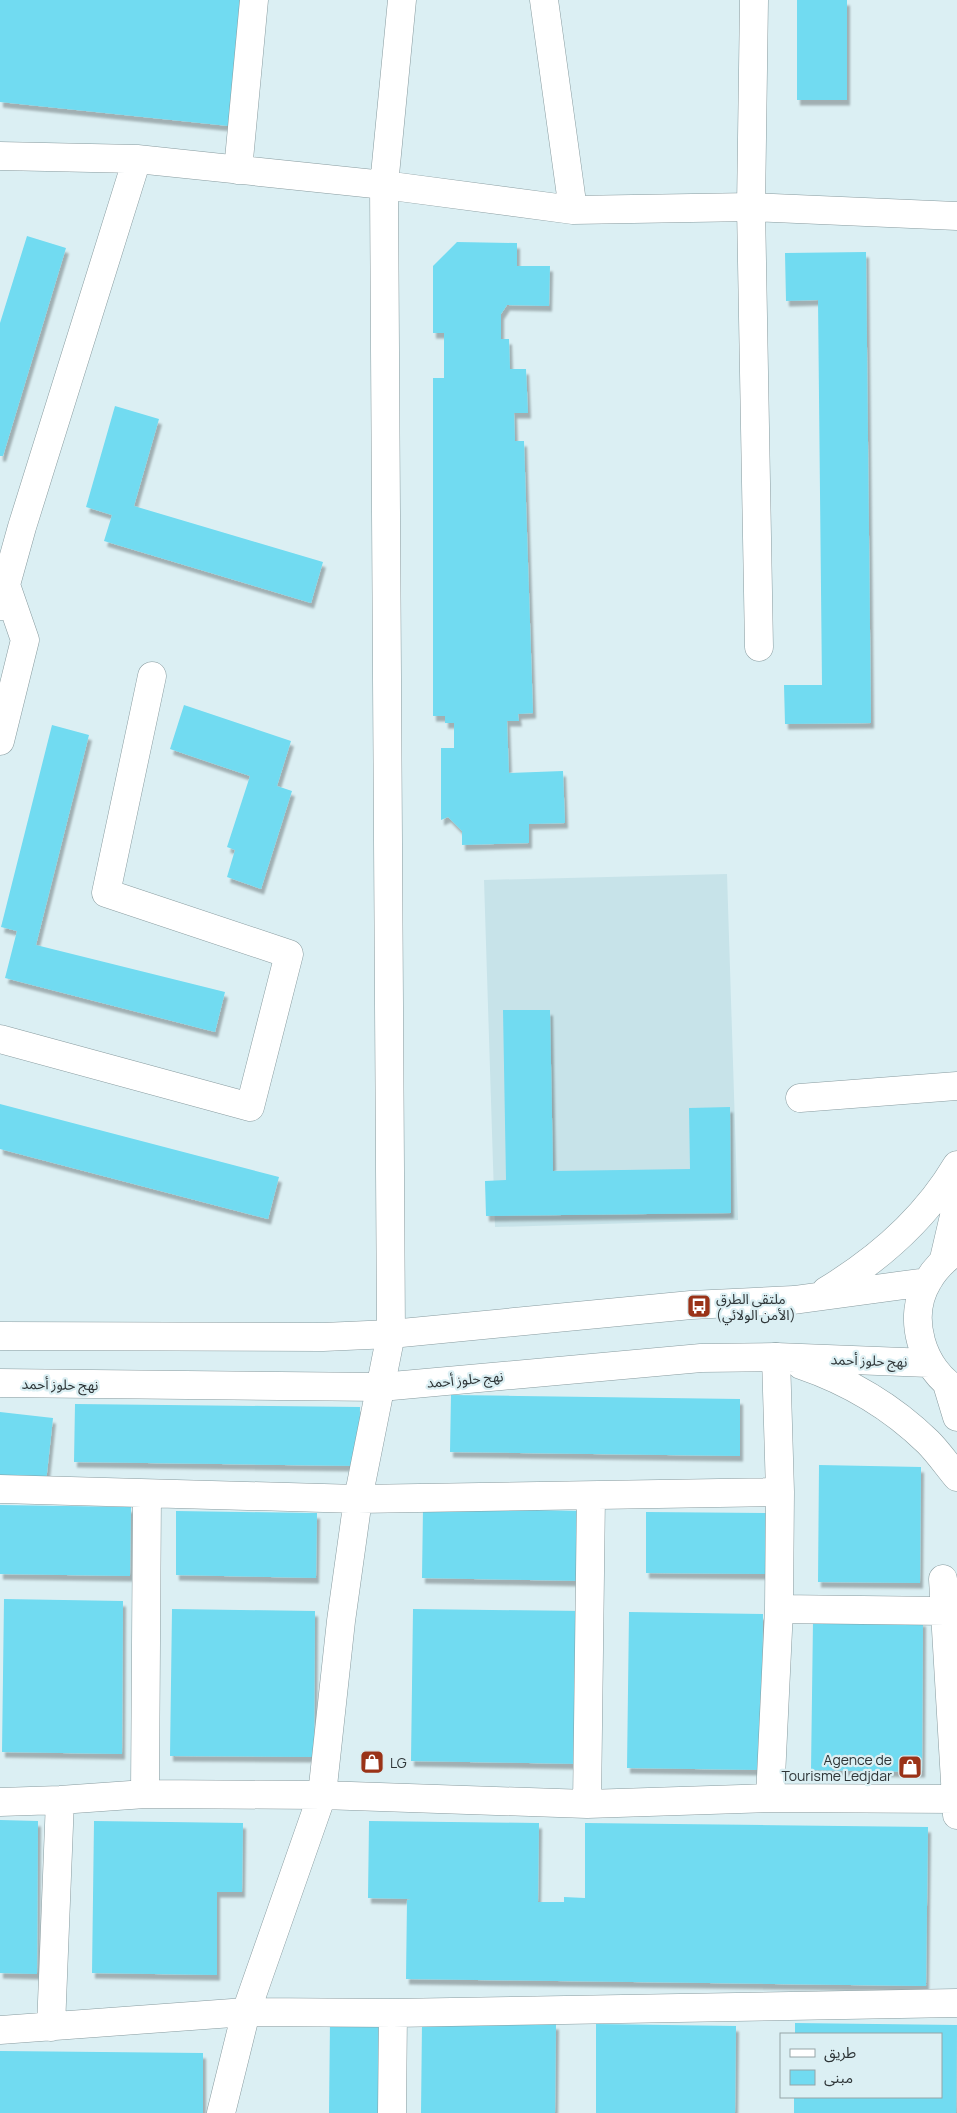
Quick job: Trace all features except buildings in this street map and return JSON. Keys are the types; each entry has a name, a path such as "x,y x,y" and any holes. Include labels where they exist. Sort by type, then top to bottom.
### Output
{"street":[{"path":"238,170 254,0"},
{"path":"220,2113 246,2012 322,1795 341,1621 358,1499 391,1334 384,185 402,0"},
{"path":"544,0 573,210"},
{"path":"754,0 751,207 759,647"},
{"path":"0,156 137,159 384,185 573,210 751,207 957,216"},
{"path":"0,741 25,640 3,596 11,525 137,159"},
{"path":"0,1039 250,1108 289,954 106,893 152,676"},
{"path":"800,1098 957,1086"},
{"path":"821,1295 858,1272 892,1244 922,1213 957,1165"},
{"path":"957,1203 951,1255 927,1282 918,1309 919,1337 929,1363 952,1387 957,1417"},
{"path":"0,1336 323,1337 391,1334 691,1305 794,1300 927,1282"},
{"path":"770,1798 779,1609 780,1492 776,1357 832,1375 883,1404 928,1442 957,1477"},
{"name":"نهج حلوز أحمد","path":"0,1383 381,1387 701,1358 776,1357 929,1363"},
{"path":"0,1489 358,1499 780,1492"},
{"path":"145,1794 147,1494"},
{"path":"587,1804 591,1496"},
{"path":"0,1802 145,1794 322,1795 587,1804 770,1798 956,1804 943,1579"},
{"path":"779,1609 945,1610"},
{"path":"51,2027 60,1800"},
{"path":"0,2030 246,2012 393,2013 957,2004"},
{"path":"392,2113 393,2013"}],"shaded area":[{"path":"727,874 738,1220 495,1227 484,880"}],"place":[{"name":"ملتقى الطرق (الأمن الولائي)","path":"699,1306"},
{"name":"LG","path":"372,1762"},
{"name":"Agence de Tourisme Ledjdar","path":"910,1767"}]}
